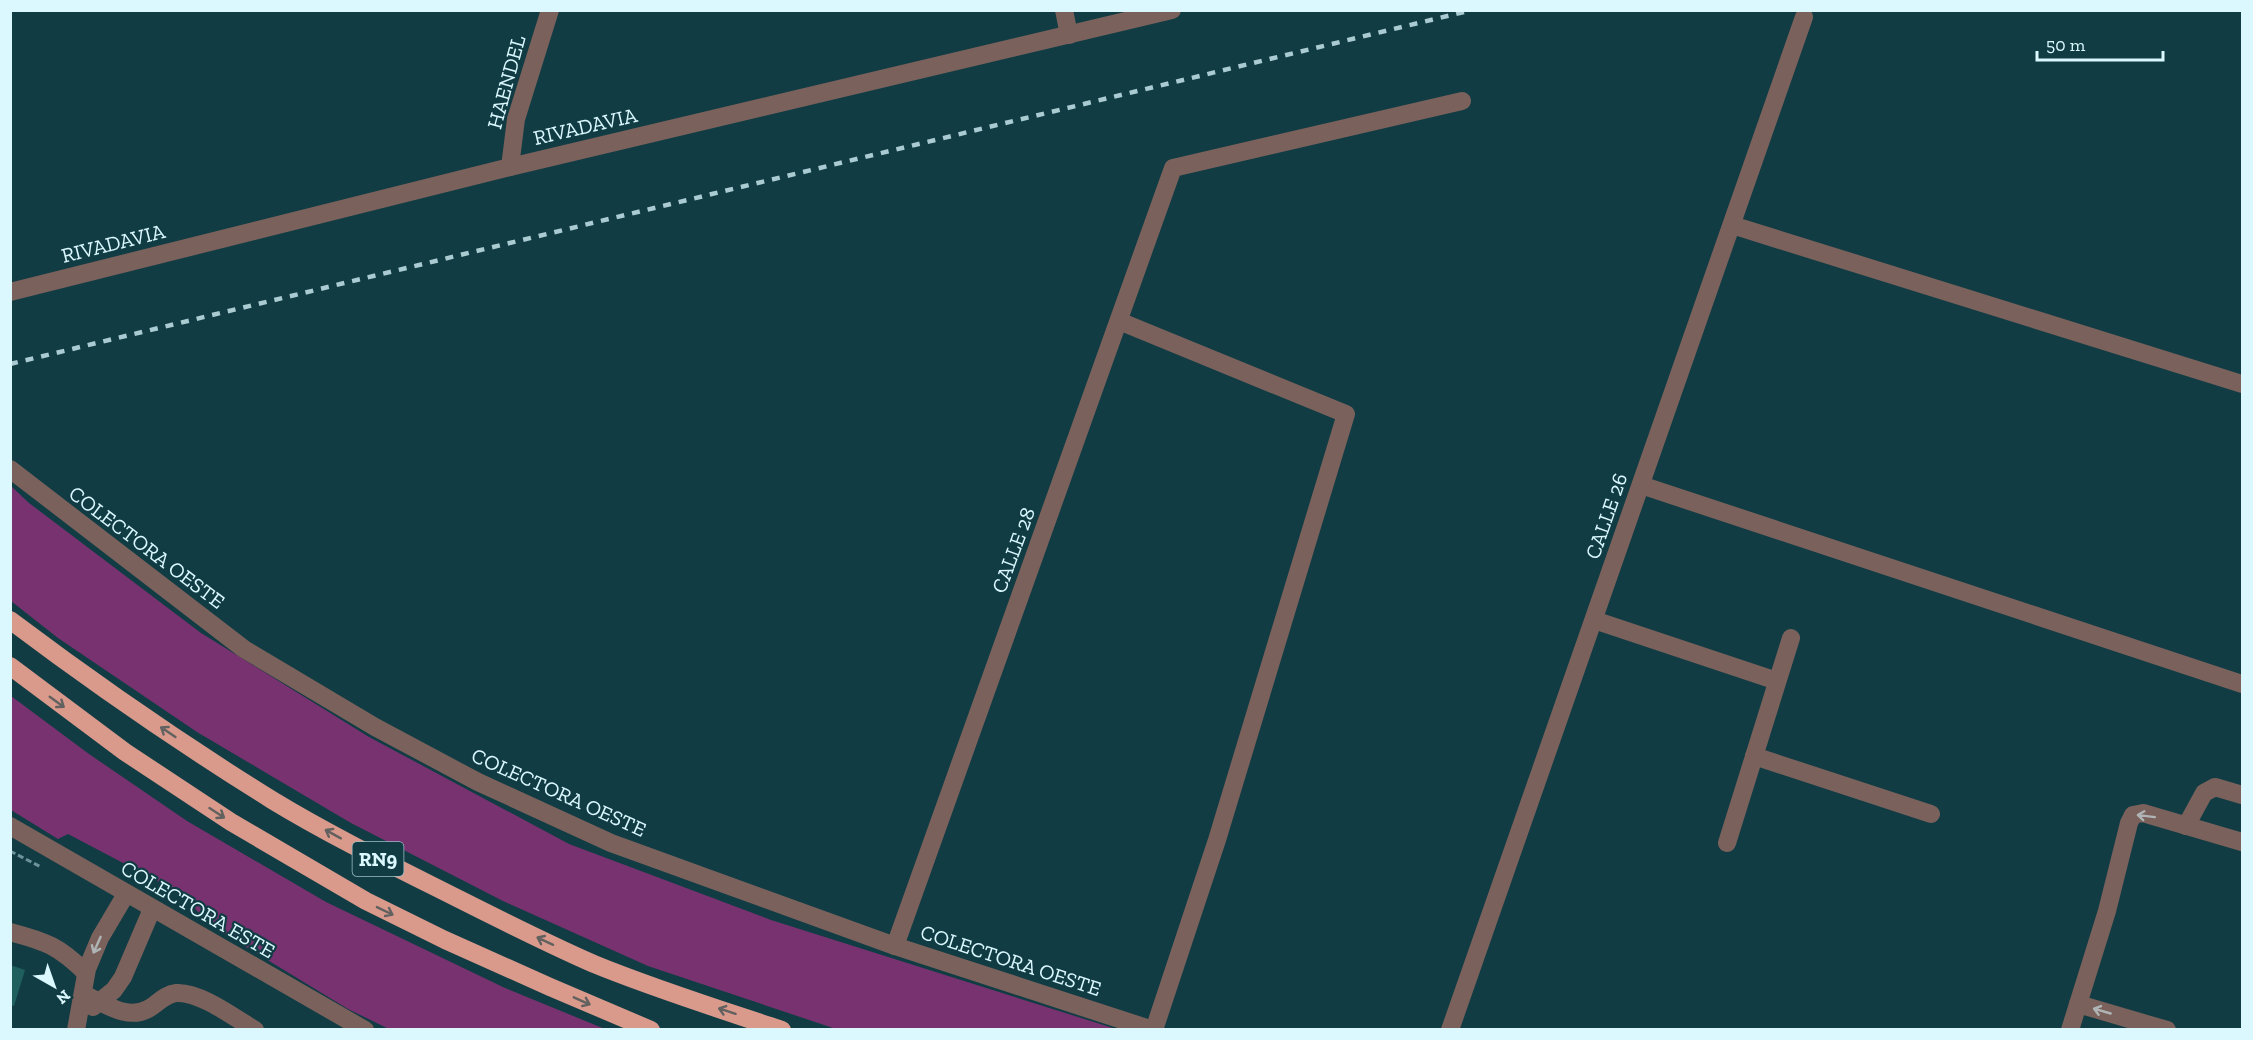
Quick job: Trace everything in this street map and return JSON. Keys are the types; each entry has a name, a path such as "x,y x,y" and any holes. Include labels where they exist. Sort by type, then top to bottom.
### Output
{"highway":[{"name":"RN9","path":"10,620 68,663 204,756 273,800 368,854 483,912 595,964 691,1000 782,1029"},
{"name":"RN9","path":"10,666 135,758 231,822 366,901 445,940 651,1029"}],"street":[{"name":"HAENDEL","path":"510,167 516,119 550,10"},
{"path":"1064,10 1069,35"},
{"name":"RIVADAVIA","path":"10,292 510,167 1172,10"},
{"name":"CALLE 26","path":"1450,1029 1804,17"},
{"name":"CALLE 28","path":"894,946 1173,168 1462,101"},
{"path":"1732,225 2242,384"},
{"path":"1119,321 1346,414 1217,840 1153,1029"},
{"name":"COLECTORA OESTE","path":"10,469 244,649 375,727 478,782 611,843 894,946 1153,1029"},
{"path":"1641,485 2242,684"},
{"path":"1594,620 1778,681"},
{"path":"1727,843 1791,638"},
{"path":"1754,756 1931,814"},
{"path":"2186,826 2204,793 2215,787 2242,795"},
{"path":"2070,1029 2107,911 2133,815 2143,813 2242,842"},
{"name":"COLECTORA ESTE","path":"10,826 365,1029"},
{"path":"77,1025 91,998 86,973 100,938 126,894"},
{"path":"91,998 114,990 123,977 152,909"},
{"path":"10,932 43,942 66,954 86,973"},
{"path":"91,998 121,1012 135,1014 174,993 187,994 205,1001 255,1029"},
{"path":"2078,1004 2167,1029"}],"path":[{"path":"10,851 41,867"}],"shaded area":[{"path":"11,486 29,503 201,633 369,737 569,844 771,920 1116,1029 836,1029 648,966 503,901 351,823 197,732 58,638 11,601"},
{"path":"11,696 89,754 187,821 326,902 505,988 605,1029 389,1029 348,1009 207,923 184,895 68,834 58,839 11,810"}],"building":[{"path":"10,965 25,970 14,1006 10,1005"}],"railway":[{"path":"10,364 1472,10"}]}
